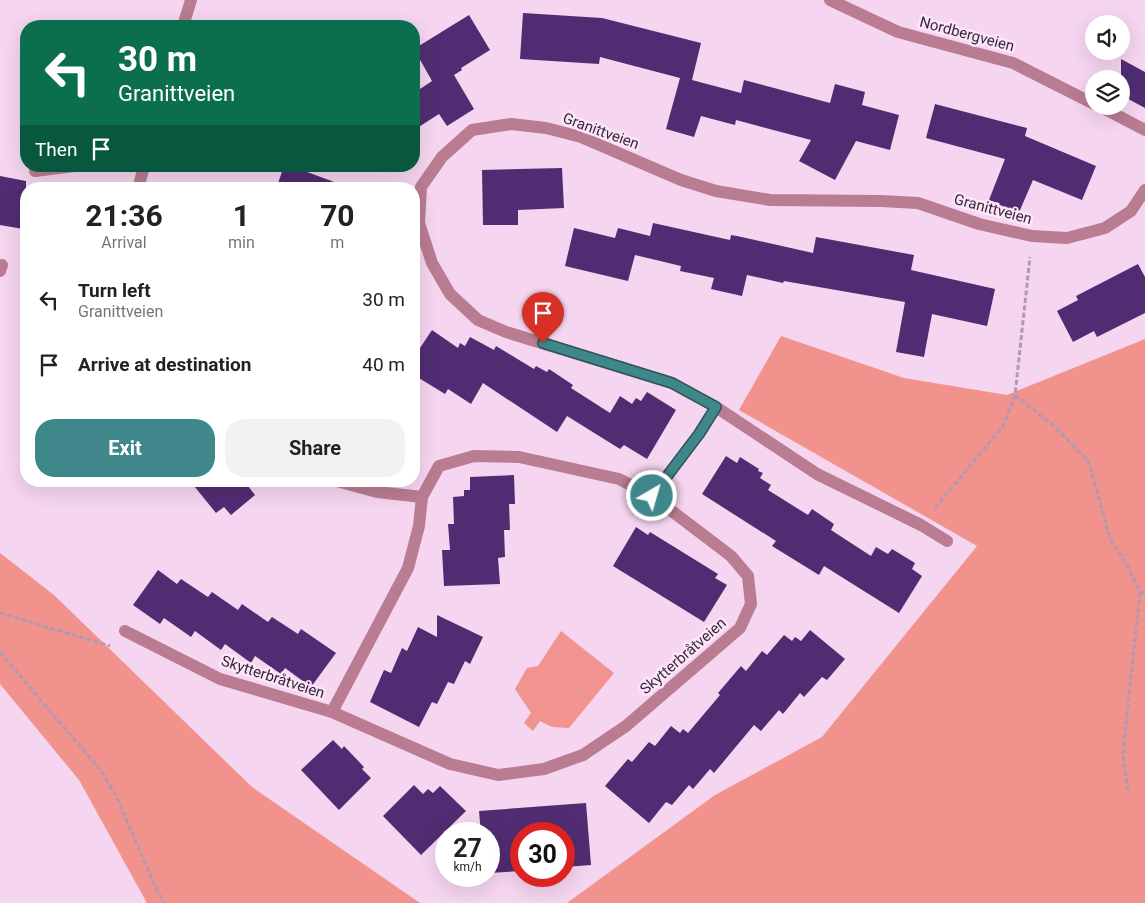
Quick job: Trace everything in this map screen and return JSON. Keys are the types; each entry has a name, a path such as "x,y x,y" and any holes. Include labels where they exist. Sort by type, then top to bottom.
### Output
{"street":[{"path":"185,20 191,0"},
{"name":"Nordbergveien","path":"830,0 898,32 1013,63 1085,99"},
{"path":"1116,115 1145,130"},
{"name":"Granittveien","path":"420,205 421,187 442,157 472,130 511,124 546,128 581,137 681,180 716,191 770,200 918,203 979,224 1032,236 1067,238 1105,228 1131,211 1145,190"},
{"name":"Granittveien","path":"420,226 432,263 450,294 478,320 506,332 672,383 716,407 816,474 921,525 947,541"},
{"path":"652,496 699,434 716,407"},
{"name":"Skytterbråtveien","path":"125,631 220,679 332,712 450,764 498,775 544,769 582,755 626,726 740,628 751,604 748,576 731,556 652,496 619,479 518,458 474,456 440,466 422,497 419,526 408,568 332,712"},
{"path":"359,487 377,492 422,497"}],"path":[{"path":"921,525 1003,426 1016,395 1032,236"},
{"path":"1016,395 1054,426 1088,461 1100,498 1110,539 1128,565 1140,592 1123,752 1128,791"},
{"path":"1140,592 1145,593"},
{"path":"0,613 108,646 142,640"},
{"path":"0,652 102,772 116,796 164,903"}],"shaded area":[{"path":"781,336 904,378 1007,395 1145,339 1145,903 567,903 715,795 822,737 977,546 739,410"},
{"path":"0,553 54,595 252,787 420,903 147,903 79,780 0,684"},
{"path":"561,631 614,673 569,728 552,727 540,721 533,731 524,723 531,713 515,689 527,668 538,666"}],"building":[{"path":"523,13 602,18 701,43 692,80 741,93 744,80 830,103 835,84 865,92 862,105 899,115 890,150 856,141 835,180 799,161 811,140 736,120 735,125 701,116 694,137 666,129 680,78 600,57 599,64 520,59"},
{"path":"469,15 490,50 461,68 462,70 454,75 474,109 447,126 439,114 420,126 420,89 432,81 420,60 420,45"},
{"path":"1121,60 1123,60 1145,72 1145,108 1130,100 1130,70 1121,70"},
{"path":"935,104 1027,128 1025,136 1096,166 1082,200 1033,180 1017,217 987,205 1005,159 926,138"},
{"path":"562,168 564,208 518,210 518,225 483,225 482,170"},
{"path":"282,172 307,172 334,182 278,182"},
{"path":"0,176 26,181 20,182 20,228 0,225"},
{"path":"653,223 730,240 731,235 737,236 813,253 816,237 914,255 911,270 995,289 987,326 932,314 924,357 896,352 905,302 784,281 783,283 747,275 742,296 711,289 714,278 680,271 681,266 635,255 628,281 565,266 574,228 615,238 618,228 650,236"},
{"path":"1138,264 1145,277 1145,313 1097,337 1094,331 1073,342 1057,311 1078,300 1076,296"},
{"path":"432,330 458,348 460,343 465,346 470,337 494,350 496,346 534,369 536,366 547,372 549,369 573,385 571,388 610,413 620,396 632,404 636,398 641,401 647,392 676,410 647,459 624,445 620,449 567,416 557,432 483,383 471,404 448,389 445,394 420,379 420,348"},
{"path":"726,456 737,463 740,457 759,469 758,471 763,473 760,478 771,485 768,490 808,515 812,509 834,524 831,530 871,556 876,547 888,554 892,549 915,563 912,569 922,576 899,613 824,566 819,575 772,546 776,541 702,494"},
{"path":"514,475 515,504 509,504 510,530 504,530 505,557 498,558 500,584 444,586 442,550 450,550 448,524 454,524 453,497 464,496 464,490 470,490 470,477"},
{"path":"195,487 249,487 255,495 231,515 224,507 216,513"},
{"path":"636,527 648,535 650,532 718,574 715,578 727,585 704,622 613,566"},
{"path":"158,570 177,584 181,579 208,597 212,592 238,610 242,604 268,622 272,617 298,634 301,629 336,653 311,687 285,668 281,674 255,656 251,663 225,644 221,650 195,631 191,637 164,618 160,624 133,605"},
{"path":"437,615 483,637 470,664 465,661 454,684 448,682 437,704 432,702 419,727 370,702 384,670 391,673 402,648 407,651 418,627 437,637"},
{"path":"810,630 845,659 827,680 822,677 804,697 800,693 783,714 779,710 761,731 754,725 714,773 710,769 693,789 689,785 672,805 666,802 649,823 605,786 628,759 632,762 649,742 655,746 671,726 680,733 683,729 688,733 720,695 718,693 741,666 746,671 762,651 767,655 784,635 792,641 795,637 801,641"},
{"path":"333,740 342,749 344,746 364,767 362,769 371,778 339,810 301,770"},
{"path":"414,785 423,794 428,789 433,793 440,786 466,811 455,822 435,822 435,841 421,855 383,816"},
{"path":"586,803 591,865 575,866 575,822 510,822 510,872 500,872 500,822 480,822 479,811"}],"route":[{"path":"543,343 672,383 716,407 699,434 652,496"}]}
